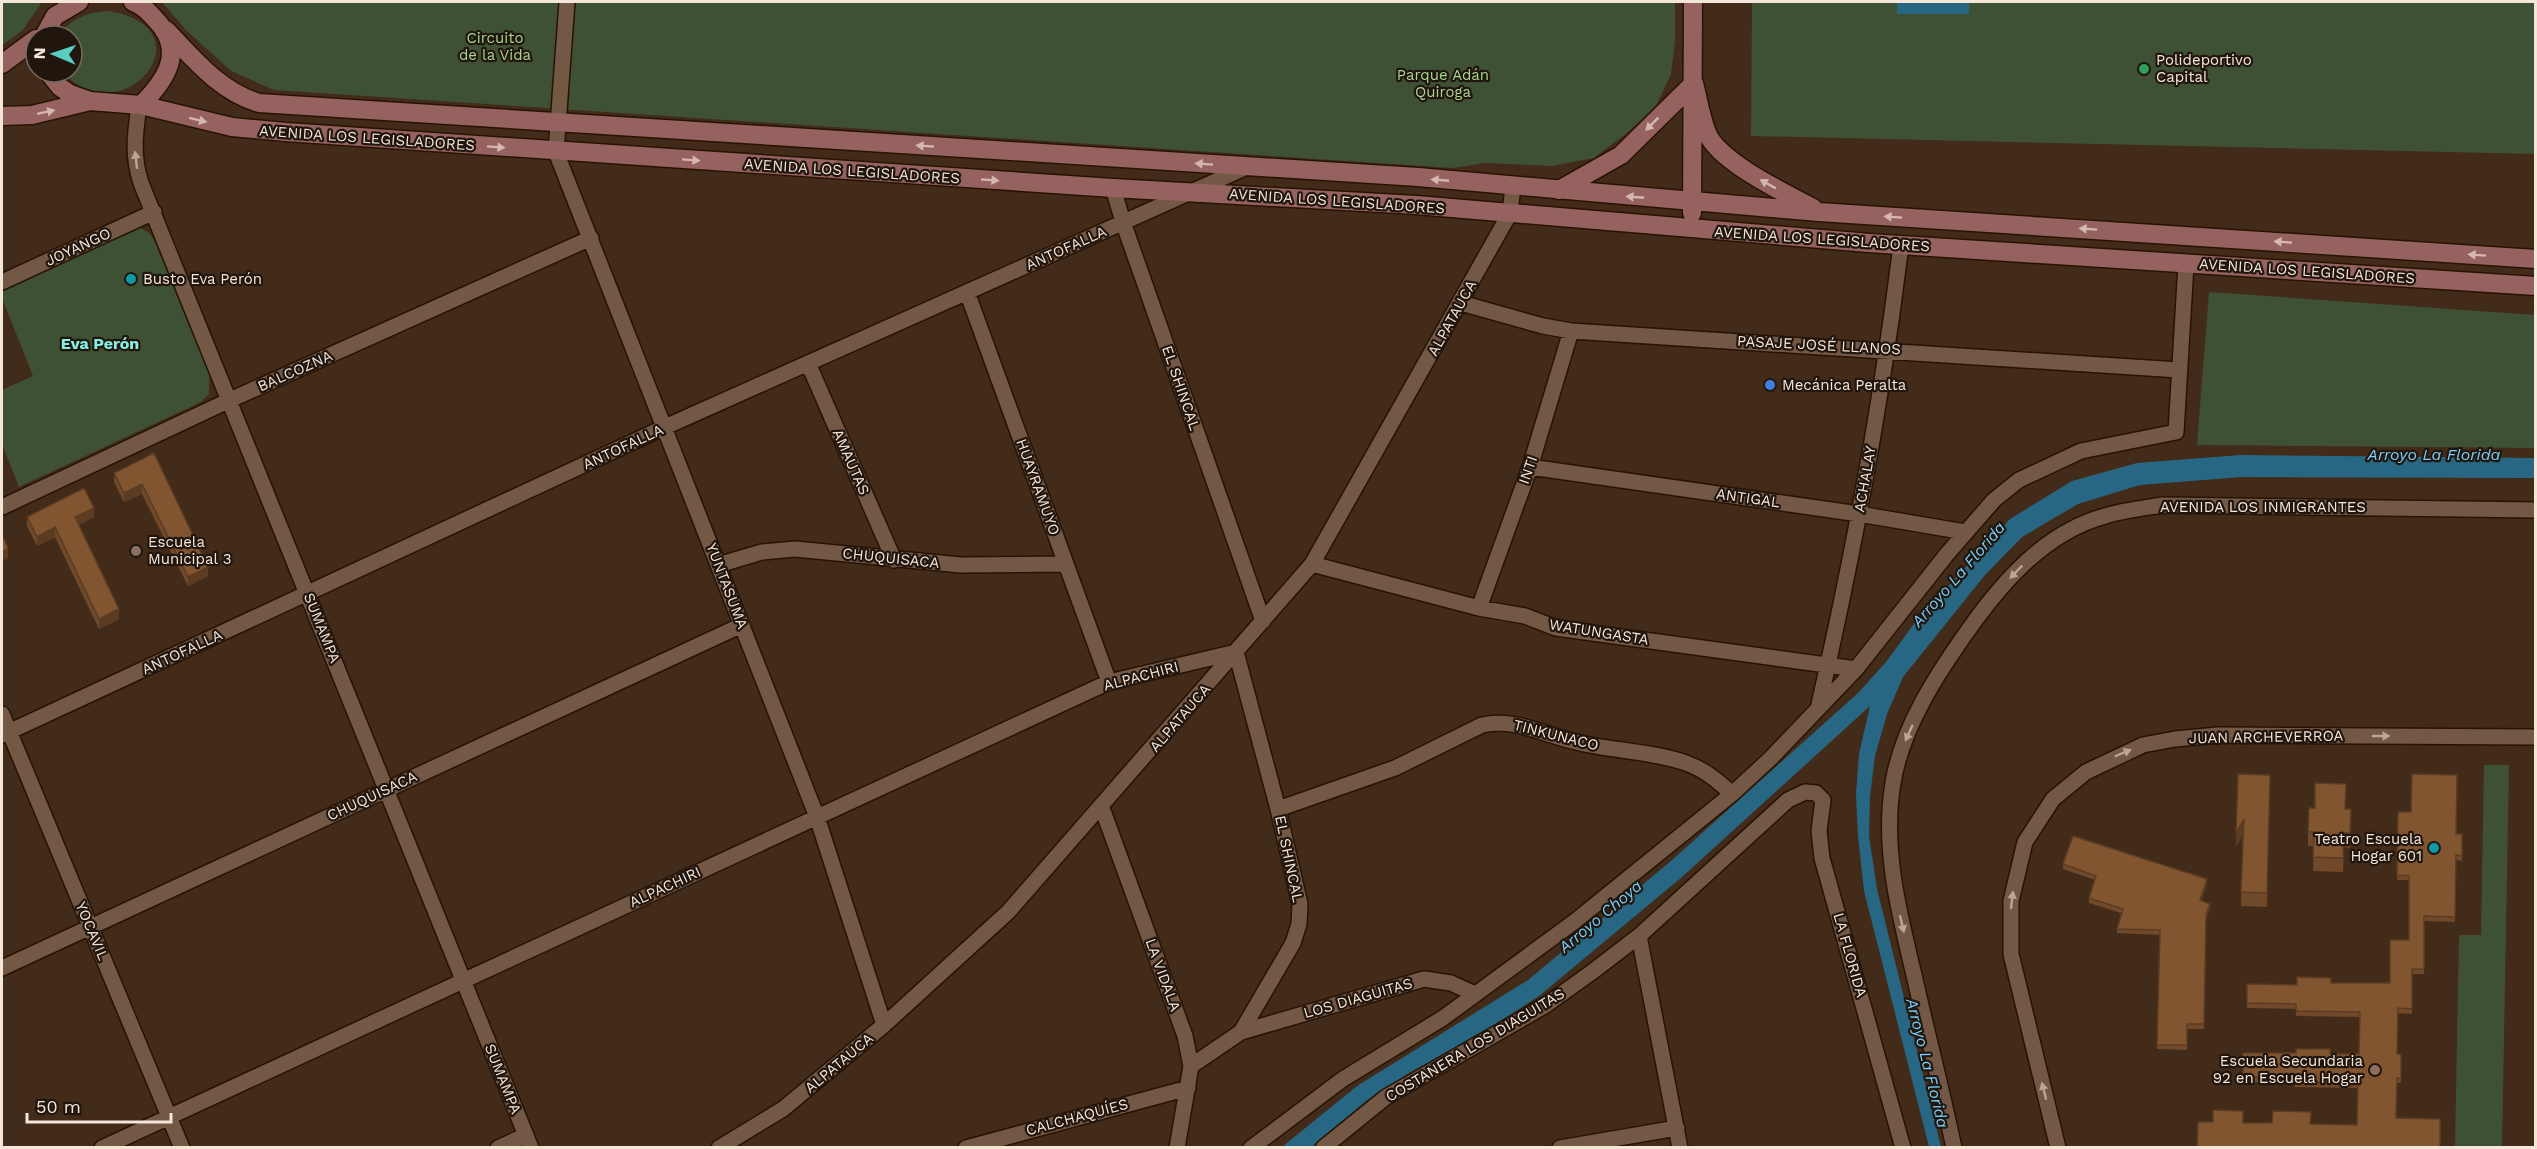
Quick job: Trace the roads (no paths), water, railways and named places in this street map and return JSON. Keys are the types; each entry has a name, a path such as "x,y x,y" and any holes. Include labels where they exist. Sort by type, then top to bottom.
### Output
{"main road":[{"path":"50,24 79,2"},
{"path":"1692,229 1693,2"},
{"name":"AVENIDA LOS LEGISLADORES","path":"138,3 225,88 243,98 259,103 1247,167 1513,186 1820,212 2535,259"},
{"path":"140,105 159,84 170,62 172,51 166,30"},
{"path":"2,64 24,45"},
{"path":"1558,190 1621,155 1694,83"},
{"path":"1694,83 1708,135 1723,153 1755,177 1820,212"},
{"path":"58,84 70,94 90,101"},
{"path":"2,116 32,115 90,101"},
{"name":"AVENIDA LOS LEGISLADORES","path":"90,101 140,105 232,127 556,152 1416,205 1901,245 2535,286"}],"street":[{"path":"556,152 567,2"},
{"name":"SUMAMPA","path":"140,105 134,139 135,164 528,1141"},
{"name":"YUNTASUMA","path":"556,152 817,817 884,1025"},
{"name":"ANTOFALLA","path":"5,733 665,427 1247,167"},
{"name":"ALPATAUCA","path":"720,1148 783,1109 884,1025 1008,912 1102,808 1312,564 1510,213 1513,186"},
{"name":"EL SHINCAL","path":"1113,188 1263,621"},
{"name":"JOYANGO","path":"2,282 154,212"},
{"name":"BALCOZNA","path":"2,507 230,400 591,238"},
{"name":"ACHALAY","path":"1818,710 1859,514 1888,350 1901,245"},
{"path":"1251,1148 1343,1079 1443,1018 1574,922 1732,794 1772,758 1856,669 1965,532 1994,500 2019,480 2081,452 2175,432 2186,264"},
{"name":"HUAYRAMUYO","path":"967,292 1109,682"},
{"name":"PASAJE JOSÉ LLANOS","path":"1461,303 1542,326 1571,331 2179,370"},
{"name":"INTI","path":"1479,608 1530,467 1571,331"},
{"name":"AMAUTAS","path":"808,363 894,560"},
{"name":"ANTIGAL","path":"1530,467 1859,514 1965,532"},
{"name":"AVENIDA LOS INMIGRANTES","path":"1954,1148 1900,917 1891,867 1889,822 1893,782 1903,746 1923,703 1950,656 1993,596 2029,558 2062,535 2104,516 2163,505 2535,510"},
{"name":"CHUQUISACA","path":"718,566 762,552 795,549 961,565 1066,564"},
{"name":"WATUNGASTA","path":"1312,564 1479,608 1525,616 1556,628 1856,669"},
{"name":"CHUQUISACA","path":"2,968 742,625"},
{"name":"EL SHINCAL","path":"1191,1066 1241,1032 1293,943 1299,924 1300,904 1278,809 1236,652"},
{"name":"ALPACHIRI","path":"102,1148 1109,682 1236,652"},
{"name":"YOCAVIL","path":"2,714 5,733 90,927 182,1148"},
{"name":"TINKUNACO","path":"1278,809 1395,768 1482,725 1498,722 1521,724 1575,742 1684,762 1710,774 1732,794"},
{"name":"JUAN ARCHEVERROA","path":"2058,1148 2011,954 2011,902 2025,842 2053,800 2086,772 2114,757 2143,745 2175,739 2218,735 2535,737"},
{"name":"LA FLORIDA","path":"1788,800 1805,792 1816,793 1823,800 1819,831 1822,858 1902,1148"},
{"name":"COSTANERA LOS DIAGUITAS","path":"1323,1148 1386,1097 1546,1005 1639,936 1788,800"},
{"name":"LA VIDALA","path":"1102,808 1185,1036 1191,1066 1177,1148"},
{"path":"1639,936 1680,1148"},
{"name":"LOS DIAGUITAS","path":"1241,1032 1424,979 1451,983 1475,994"},
{"name":"CALCHAQUÍES","path":"966,1148 1188,1088"},
{"path":"1560,1148 1677,1128"},
{"path":"498,1148 528,1141"}],"water":[{"path":"1897,2 1969,2 1969,14 1897,14"},
{"path":"2241,455 2535,458 2535,478 2242,477 2140,485 2078,504 2022,537 1985,575 1903,677 1887,714 1875,756 1870,796 1869,836 1877,889 1941,1147 1929,1147 1864,891 1856,794 1859,754 1870,706 1682,877 1539,996 1366,1101 1312,1147 1282,1147 1357,1086 1528,980 1671,861 1858,693 1886,662 1916,621 2010,519 2072,481 2137,463"}],"place":[{"name":"Polideportivo Capital","path":"2144,69"},
{"name":"Busto Eva Perón","path":"131,279"},
{"name":"Mecánica Peralta","path":"1770,385"},
{"name":"Escuela Municipal 3","path":"136,551"},
{"name":"Teatro Escuela Hogar 601","path":"2434,848"},
{"name":"Escuela Secundaria 92 en Escuela Hogar","path":"2375,1070"}],"district":[{"name":"Eva Perón","path":"100,343"}],"park label":[{"name":"Circuito de la Vida","path":"495,46"},
{"name":"Parque Adán Quiroga","path":"1443,84"}],"water label":[{"name":"Arroyo La Florida","path":"2434,454"},
{"name":"Arroyo La Florida","path":"1958,574"},
{"name":"Arroyo Choya","path":"1600,916"},
{"name":"Arroyo La Florida","path":"1928,1063"}]}
